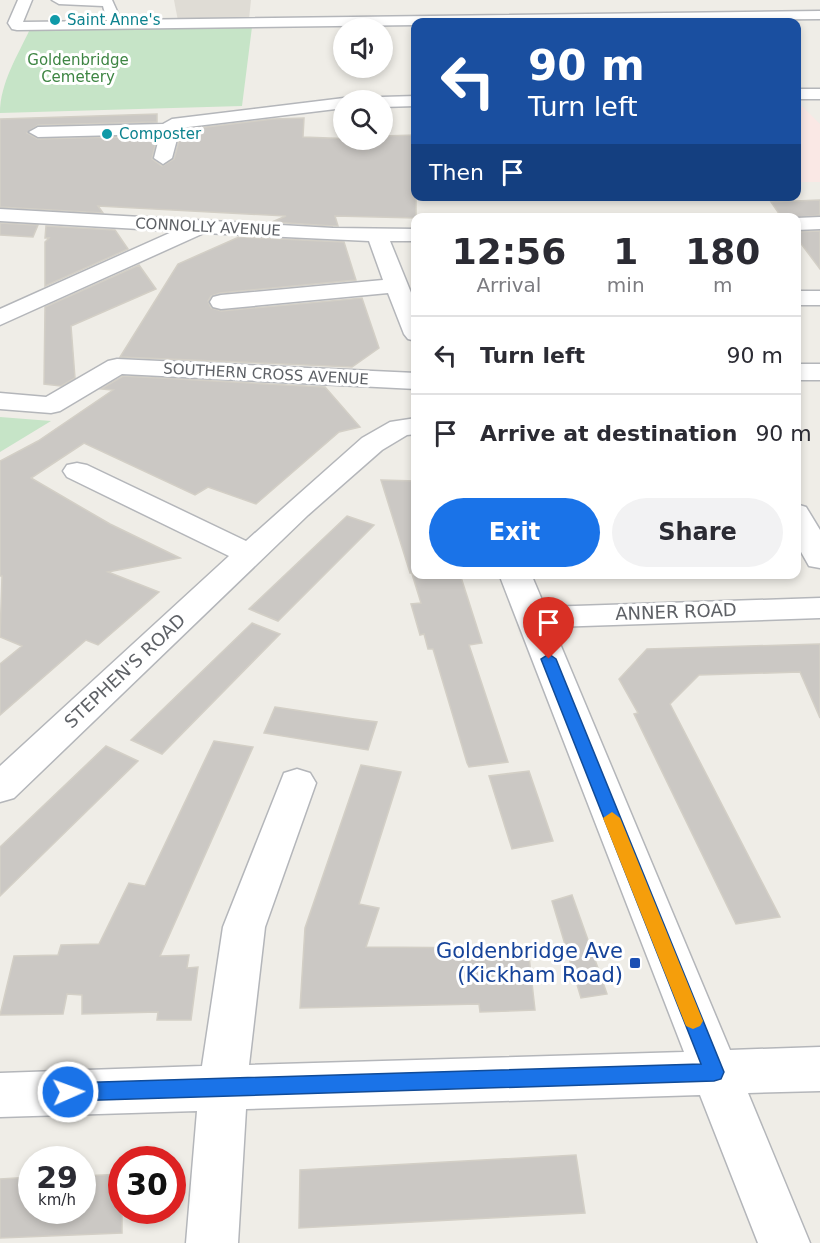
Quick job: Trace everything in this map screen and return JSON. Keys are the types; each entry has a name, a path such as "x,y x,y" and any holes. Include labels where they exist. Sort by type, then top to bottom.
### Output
{"street":[{"path":"25,0 15,23 17,26 411,20"},
{"path":"59,0 106,2 109,4 115,25"},
{"path":"667,5 692,16"},
{"path":"564,18 820,15"},
{"path":"801,94 820,94"},
{"path":"393,102 411,101"},
{"path":"163,158 172,124 333,104"},
{"path":"38,132 170,129"},
{"name":"CONNOLLY AVENUE","path":"0,215 201,227 411,235"},
{"path":"801,224 820,223"},
{"path":"6,342 10,324 2,317 201,227"},
{"path":"379,235 380,247 411,322"},
{"path":"221,302 396,286"},
{"path":"801,298 820,298"},
{"name":"SOUTHERN CROSS AVENUE","path":"0,401 51,405 117,366 411,381"},
{"path":"801,372 820,372"},
{"name":"STEPHEN'S ROAD","path":"0,788 250,554 372,444 400,428 411,427"},
{"path":"77,471 250,554"},
{"path":"801,523 820,559"},
{"path":"517,579 784,1243"},
{"name":"ANNER ROAD","path":"532,619 565,615 820,608"},
{"path":"212,1243 223,1086 238,959 244,927 297,783"},
{"path":"0,1095 223,1086 820,1069"}],"shaded area":[{"path":"174,0 251,0 249,19 178,21"},
{"path":"801,105 820,124 820,182 801,182"}],"green space":[{"name":"Goldenbridge Cemetery","path":"252,27 242,106 0,113 6,80 30,29"},
{"path":"0,417 51,421 0,452"}],"building":[{"path":"157,114 157,122 38,125 27,133 38,139 157,136 152,159 162,166 174,159 182,130 273,119 304,118 303,137 333,138 333,150 393,150 393,136 411,135 411,201 416,201 416,213 411,213 411,218 335,216 338,226 333,226 272,222 286,216 98,206 103,213 0,207 0,119"},
{"path":"820,200 820,215 801,217 801,213 779,213 771,202 801,201"},
{"path":"0,223 38,225 33,237 0,235"},
{"path":"46,226 115,230 128,249 45,286 45,242 49,238 45,238"},
{"path":"820,231 820,269 801,244 801,232"},
{"path":"239,237 344,242 356,280 220,293 211,296 208,301 211,308 221,311 362,298 379,348 352,367 120,357 178,264"},
{"path":"139,265 156,289 71,326 75,378 61,386 44,384 45,307"},
{"path":"123,376 325,387 360,427 339,432 256,504 208,487 195,495 84,443 31,478 110,524 180,558 108,572 159,592 98,645 86,640 0,715 0,664 22,646 0,637 2,576 0,576 0,461 38,441 113,390 101,389"},
{"path":"381,480 411,481 410,573"},
{"path":"347,516 374,525 278,621 249,609"},
{"path":"414,579 462,579 482,643 469,645 508,762 469,767 433,649 428,649 424,634 420,635 411,604 421,603"},
{"path":"252,623 280,634 162,754 131,740"},
{"path":"820,644 820,718 800,672 699,675 670,704 780,917 736,924 634,714 638,713 619,679 647,649"},
{"path":"275,707 377,722 368,750 264,733"},
{"path":"214,741 253,747 160,956 189,955 187,968 198,967 191,1020 157,1020 158,1012 82,1014 82,995 67,994 63,1014 0,1015 14,956 58,955 61,945 99,944 129,883 145,886"},
{"path":"106,746 138,761 0,896 0,847"},
{"path":"361,765 401,772 359,904 379,908 366,947 497,948 500,951 528,947 535,1010 480,1012 479,1004 300,1008 305,928"},
{"path":"529,771 553,841 512,849 489,776"},
{"path":"572,895 607,994 581,998 552,901"},
{"path":"576,1155 585,1213 299,1228 300,1170"},
{"path":"96,1175 108,1175 108,1224 122,1224 122,1233 0,1238 0,1179 18,1178 18,1224 96,1224"}],"slow traffic":[{"path":"612,818 693,1021"}],"place":[{"name":"Saint Anne's","path":"55,20"},
{"name":"Composter","path":"107,134"},
{"name":"Goldenbridge Ave (Kickham Road)","path":"635,963"}],"route":[{"path":"68,1092 714,1072 549,659"}]}
